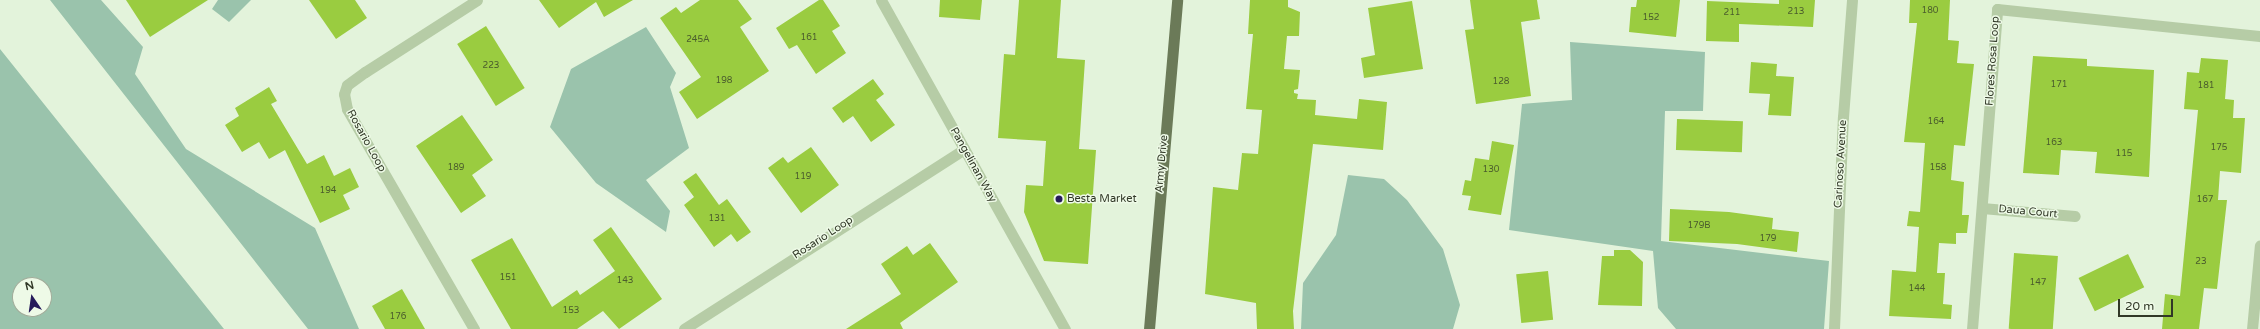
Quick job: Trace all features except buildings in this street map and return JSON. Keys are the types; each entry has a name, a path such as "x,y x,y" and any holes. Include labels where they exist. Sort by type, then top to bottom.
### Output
{"main road":[{"name":"Army Drive","path":"1149,329 1177,0"}],"street":[{"name":"Rosario Loop","path":"474,329 347,109 344,94 347,85 365,72 477,0"},
{"name":"Pangelinan Way","path":"881,0 1065,329"},
{"name":"Carinoso Avenue","path":"1834,329 1843,117 1852,0"},
{"name":"Flores Rosa Loop","path":"1972,329 1997,9 2260,36"},
{"name":"Rosario Loop","path":"684,329 964,149"},
{"name":"Daua Court","path":"1982,208 2075,216"},
{"path":"2252,329 2260,245"}],"green space":[{"path":"50,0 101,0 143,47 135,74 186,149 315,228 359,329 308,329"},
{"path":"218,0 251,0 229,22 212,9"},
{"path":"646,27 676,73 670,87 689,148 646,180 670,211 666,232 596,183 550,127 571,69"},
{"path":"1570,42 1705,52 1703,111 1665,111 1661,241 1829,261 1824,329 1676,329 1658,308 1653,251 1509,230 1522,104 1572,100"},
{"path":"0,49 224,329 0,329"},
{"path":"1348,175 1384,179 1407,200 1443,249 1460,305 1453,329 1301,329 1303,283 1336,235"}],"place":[{"name":"Besta Market","path":"1059,199"}]}
